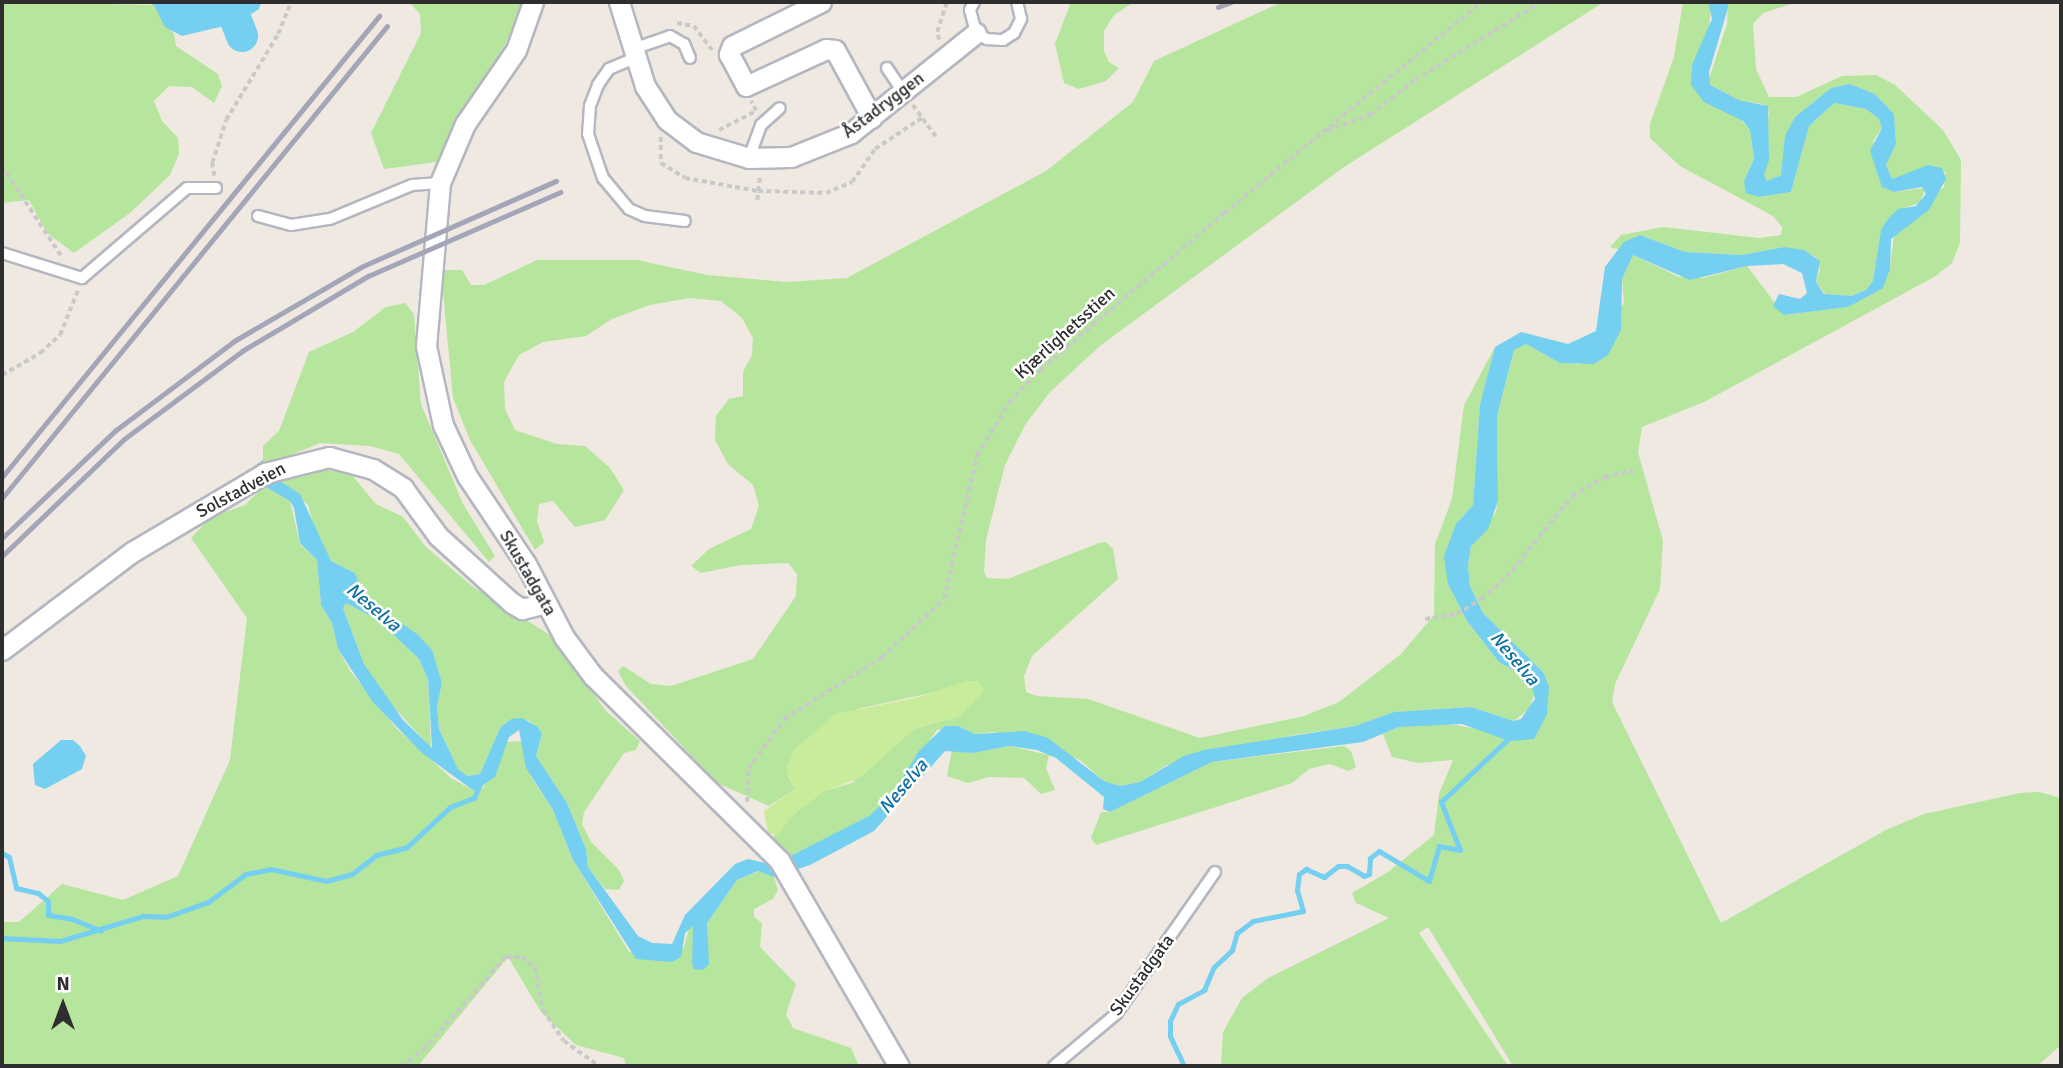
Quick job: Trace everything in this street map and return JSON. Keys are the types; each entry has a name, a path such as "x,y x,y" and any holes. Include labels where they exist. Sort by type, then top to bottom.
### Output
{"street":[{"name":"Skustadgata","path":"533,2 516,50 465,124 440,183 427,310 434,401 452,449 593,676 747,825 783,868 899,1066"},
{"name":"Åstadryggen","path":"619,2 645,86 667,120 696,142 755,159 791,157 828,144 872,118 976,33"},
{"path":"821,2 732,46 729,54 747,86 831,48 838,53 872,118"},
{"name":"Solstadveien","path":"2,650 132,552 279,467 329,457 373,469 404,488 438,536 493,589 522,609 546,603"}],"lane":[{"path":"974,2 970,10 976,33 987,39 1003,40 1014,33 1021,19 1017,2"},
{"path":"685,221 645,216 629,209 603,178 588,134 590,106 598,85 609,69 670,36 684,44 690,58"},
{"path":"887,68 903,92"},
{"path":"755,159 761,125 780,108"},
{"path":"258,216 291,225 330,219 412,185 440,183"},
{"path":"2,253 82,278 187,188 216,188"},
{"name":"Skustadgata","path":"1054,1066 1116,1014 1215,872"}],"path":[{"path":"216,188 212,163 226,120 278,34 291,2"},
{"path":"943,59 937,32 947,2"},
{"name":"Kjærlighetsstien","path":"747,825 748,769 784,719 881,658 944,599 977,455 1009,403 1040,370 1482,2"},
{"path":"1322,133 1370,114 1415,80 1542,2"},
{"path":"696,142 755,111 747,86"},
{"path":"903,92 936,137"},
{"path":"755,159 757,200"},
{"path":"2,166 56,241 70,275"},
{"path":"2,375 40,353 60,335 82,278"},
{"path":"1424,619 1457,614 1482,599 1507,577 1572,496 1605,477 1633,470"},
{"path":"401,1066 423,1050 506,957 522,957 535,967 543,1010 564,1041 599,1066"}],"green space":[{"path":"2,2 154,5 174,34 176,46 218,74 222,86 214,103 192,87 169,86 154,101 162,121 178,138 179,154 170,175 130,213 74,253 47,233 29,200 2,203"},
{"path":"409,2 521,2 514,27 444,161 384,169 371,133 421,33 420,14"},
{"path":"1071,2 1134,2 1114,15 1104,31 1104,51 1109,62 1119,68 1106,81 1079,89 1064,83 1055,44"},
{"path":"1282,2 1604,2 1344,167 1101,345 1050,392 1025,425 1005,465 986,540 984,571 987,578 1008,579 1106,542 1113,549 1118,579 1032,656 1024,676 1026,692 1037,696 1088,699 1200,738 1304,716 1339,702 1401,654 1434,615 1435,544 1452,499 1464,405 1495,347 1480,404 1473,505 1456,524 1448,584 1467,621 1499,662 1530,679 1535,691 1530,708 1514,721 1471,707 1394,712 1355,726 1294,735 1167,765 1140,782 1120,786 1104,781 1080,760 994,732 975,734 958,726 937,730 892,796 869,816 788,859 773,837 794,814 824,791 852,783 914,729 960,716 940,691 857,709 788,776 795,789 769,806 717,783 626,686 618,671 623,666 651,684 671,686 753,659 796,596 797,574 788,563 740,565 701,573 691,566 709,549 751,529 759,506 753,485 728,464 715,440 716,416 729,399 743,396 743,372 752,355 753,338 742,318 721,301 689,298 650,305 612,319 586,336 543,342 519,355 504,382 505,409 515,430 557,444 585,446 610,468 624,490 605,520 575,527 553,501 539,504 537,521 544,542 535,550 470,440 453,398 441,270 462,270 471,285 484,285 537,260 637,260 707,275 786,282 847,278 1046,171 1133,102 1154,61"},
{"path":"1683,2 1708,2 1711,9 1708,34 1692,65 1750,130 1754,159 1744,181 1759,197 1791,192 1809,126 1834,103 1866,109 1879,119 1882,128 1873,141 1894,192 1925,188 1920,203 1906,207 1881,231 1873,281 1866,290 1851,296 1828,297 1816,282 1820,269 1816,257 1784,247 1742,255 1685,252 1640,235 1621,250 1610,247 1621,235 1663,227 1759,238 1781,235 1782,227 1773,216 1680,166 1650,138 1650,124 1674,57"},
{"path":"1728,2 1797,2 1763,13 1753,24 1756,69 1769,97 1796,97 1842,76 1876,75 1895,85 1943,130 1961,160 1960,243 1952,263 1934,277 1704,402 1642,427 1638,452 1663,541 1660,589 1615,684 1612,702 1721,923 1886,830 1924,814 2020,793 2039,792 2061,798 2061,1045 2037,1066 1513,1066 1428,927 1419,933 1508,1066 1221,1066 1223,1032 1242,998 1268,978 1389,918 1356,903 1352,893 1388,872 1434,835 1439,794 1453,760 1418,763 1392,757 1383,734 1399,727 1443,723 1534,739 1543,672 1483,613 1470,586 1468,566 1471,546 1496,512 1497,416 1514,350 1526,344 1561,363 1581,364 1624,303 1622,279 1633,255 1679,277 1703,278 1747,266 1784,315 1848,307 1890,269 1894,234 1944,187 1945,172 1936,166 1892,179 1886,165 1896,144 1894,114 1875,94 1850,84 1831,88 1795,117 1781,175 1767,181 1764,175 1769,111 1762,104 1739,100 1710,85 1709,79 1727,24"},
{"path":"405,303 414,314 421,404 463,504 495,556 489,562 399,454 370,446 320,443 267,465 263,460 263,446 279,431 309,352 353,332 386,307"},
{"path":"311,467 351,474 376,504 403,517 426,547 472,586 550,635 606,711 640,741 636,750 624,753 584,812 582,824 591,842 619,870 624,881 619,890 605,889 588,867 586,849 567,803 536,756 542,734 530,721 511,719 500,728 480,774 467,776 458,769 439,729 437,707 442,683 381,608 364,598 355,573 331,561 316,534 308,505 275,478"},
{"path":"264,486 290,501 300,544 317,560 321,605 332,623 338,649 350,671 396,728 451,778 474,791 482,789 507,742 522,741 531,777 553,810 573,860 629,952 671,962 684,947 689,928 693,926 695,931 707,923 737,880 762,870 774,877 778,890 773,899 754,909 754,917 762,923 760,947 796,984 786,1014 793,1028 851,1048 859,1066 626,1066 624,1058 576,1045 541,1012 508,957 418,1066 2,1066 2,922 19,922 62,884 123,900 178,876 230,760 247,618 191,538 211,517 245,505"},
{"path":"346,603 378,620 419,659 428,679 431,748 382,694 364,664 343,608"},
{"path":"967,681 978,681 984,691 960,716 914,729 860,778 824,791 794,814 777,835 768,833 764,811 795,789 786,770 794,750 835,714 915,698"},
{"path":"1009,746 1049,755 1046,768 1055,790 1041,794 1024,778 989,777 968,783 947,776 952,750 973,753"},
{"path":"1344,746 1351,751 1356,767 1349,771 1330,764 1309,769 1292,783 1096,845 1091,838 1101,812 1110,812 1212,762"}],"water":[{"path":"142,2 261,2 259,9 237,23 182,36 165,27 154,5"},
{"path":"1708,2 1728,2 1709,72 1710,85 1739,100 1768,106 1769,160 1764,175 1767,181 1781,175 1785,136 1795,117 1831,88 1850,84 1875,94 1894,114 1896,144 1886,165 1892,179 1928,165 1942,168 1946,179 1929,210 1891,239 1890,269 1883,288 1848,307 1784,315 1773,306 1779,294 1800,299 1807,293 1802,273 1783,264 1747,266 1690,280 1633,255 1622,279 1621,330 1608,355 1594,364 1560,363 1526,344 1514,350 1497,416 1498,501 1488,529 1471,546 1468,566 1470,586 1483,613 1543,672 1549,687 1547,714 1534,739 1509,741 1462,724 1399,727 1363,742 1212,762 1110,812 1103,809 1104,797 1056,758 1037,750 1009,746 973,753 945,751 874,831 810,865 774,877 758,871 737,880 707,923 709,964 703,970 694,969 692,964 693,926 685,933 681,957 672,962 636,959 573,860 553,810 526,768 519,730 509,737 495,777 474,791 422,753 372,701 338,649 332,623 321,605 317,560 300,543 294,508 290,501 264,486 254,466 263,460 275,478 300,494 331,561 355,573 365,598 417,634 432,650 442,683 437,707 439,729 458,769 467,776 480,774 500,728 511,719 522,718 538,727 542,734 536,756 567,803 586,849 588,867 638,936 652,943 672,944 685,915 735,864 748,859 773,865 869,816 892,795 919,751 945,726 958,726 975,734 1025,731 1048,738 1104,781 1120,786 1140,782 1184,756 1204,750 1355,726 1394,712 1471,707 1514,721 1521,719 1535,699 1530,679 1499,662 1467,621 1448,584 1444,556 1456,524 1473,505 1480,404 1495,347 1521,332 1568,344 1596,331 1605,267 1624,242 1640,235 1685,252 1742,255 1784,247 1804,250 1820,261 1816,282 1824,294 1851,296 1866,290 1873,281 1881,230 1888,219 1898,209 1916,206 1926,194 1922,187 1894,192 1882,187 1870,151 1882,128 1879,119 1866,109 1834,103 1809,126 1791,192 1759,197 1746,193 1744,181 1754,159 1750,130 1743,121 1704,102 1691,85 1692,65 1712,19","holes":["346,603 378,620 419,659 428,679 432,748 403,720 364,664 343,608"]},
{"path":"61,740 73,740 80,746 86,756 82,769 45,789 35,785 33,764"}],"waterway":[{"name":"Neselva","path":"237,23 242,36"},
{"path":"1184,1066 1170,1036 1170,1021 1178,1004 1204,990 1214,967 1232,950 1237,933 1253,921 1303,911 1297,890 1299,874 1306,869 1324,877 1338,866 1347,866 1364,876 1369,874 1370,858 1379,851 1429,881 1439,846 1460,850 1441,802 1510,737"},
{"path":"2,938 60,941 143,916 166,917 208,902 246,874 271,869 326,881 352,874 376,855 407,847 450,807 474,798 480,784"},
{"path":"2,853 9,857 16,888 38,893 48,901 48,915 72,919 101,931"}],"railway":[{"path":"1218,7 1231,2"},
{"path":"2,477 379,16"},
{"path":"2,498 387,26"},
{"path":"2,538 116,430 234,341 363,266 556,181"},
{"path":"2,556 124,439 242,351 368,276 560,192"}]}
